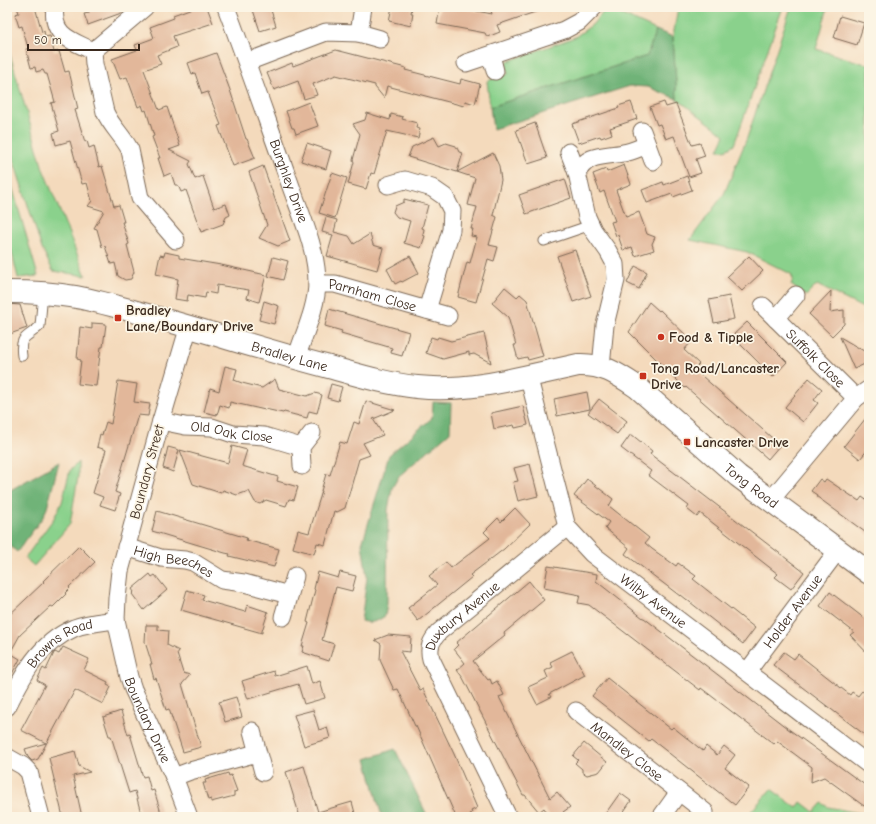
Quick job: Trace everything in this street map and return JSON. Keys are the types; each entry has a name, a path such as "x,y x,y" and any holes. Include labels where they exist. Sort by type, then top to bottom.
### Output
{"street":[{"path":"55,7 55,24 58,31 65,37 93,51"},
{"path":"93,51 145,7"},
{"name":"Burghley Drive","path":"226,7 247,62 308,236 316,269 316,296 296,359"},
{"path":"359,33 363,7"},
{"path":"466,63 493,63 579,22 594,7"},
{"path":"247,62 326,32 359,33 380,39"},
{"path":"93,51 94,64 105,112 108,120 130,150 140,198 163,216 176,240"},
{"path":"577,173 581,166 591,158 624,153 647,146"},
{"path":"569,152 577,173 591,225 615,264 616,280 605,325 601,367"},
{"name":"Parnham Close","path":"388,185 405,180 432,188 445,197 452,211 451,230 427,310"},
{"name":"Parnham Close","path":"317,284 336,284 448,316"},
{"name":"Bradley Lane","path":"7,292 43,293 76,297 189,326 296,359 379,381 417,387 446,389 475,387 528,375"},
{"name":"Suffolk Close","path":"776,318 796,295"},
{"name":"Suffolk Close","path":"763,306 862,394"},
{"name":"Boundary Street","path":"116,620 120,572 126,547 189,326"},
{"name":"Tong Road","path":"528,375 578,365 601,367 619,375 636,386 738,476 869,573"},
{"name":"Wilby Avenue","path":"528,375 567,527 592,554 869,765"},
{"path":"770,501 862,394"},
{"name":"Old Oak Close","path":"161,421 185,426 212,427 233,434 264,436 301,447"},
{"path":"302,466 301,447 312,433"},
{"name":"Duxbury Avenue","path":"508,817 430,659 430,646 439,632 567,527"},
{"name":"High Beeches","path":"126,547 161,558 194,562 222,580 244,583 289,595"},
{"name":"Holder Avenue","path":"747,672 838,550"},
{"path":"283,617 295,576"},
{"name":"Browns Road","path":"7,708 24,673 45,647 58,636 74,628 92,623 116,620"},
{"name":"Boundary Drive","path":"116,620 133,689 174,778 189,817"},
{"name":"Mandley Close","path":"576,711 705,812"},
{"path":"252,731 263,772"},
{"path":"174,778 257,753"},
{"path":"7,757 23,766 29,772 41,817"},
{"path":"661,817 679,792"}],"lane":[{"path":"544,241 591,225"},
{"path":"22,356 20,345 23,338 40,326 43,293"}],"green space":[{"path":"678,7 783,7 734,145 723,150 718,150 725,135 677,99 673,37"},
{"path":"791,7 828,7 816,49 869,65 869,311 817,285 806,296 791,285 793,279 791,274 747,252 690,240 724,194 747,138"},
{"path":"607,8 656,30 647,56 490,107 487,81 508,74 506,62 575,37 592,25"},
{"path":"656,30 673,37 677,99 648,87 630,86 493,129 490,107 647,56"},
{"path":"7,44 43,169 86,276 53,271 42,249 7,140"},
{"path":"7,169 38,276 18,278 7,232"},
{"path":"433,402 451,403 450,432 399,476 392,488 388,510 387,604 385,616 373,622 361,621 367,577 362,544 389,455 432,418"},
{"path":"59,462 47,508 43,517 17,552 7,543 7,492"},
{"path":"78,462 78,477 70,524 34,566 25,558 54,518 62,502 70,470"},
{"path":"395,749 428,817 382,817 366,759"},
{"path":"771,789 797,808 801,802 814,812 822,803 828,807 869,815 869,817 844,817 821,813 818,817 746,817"}],"building":[{"path":"17,7 35,7 42,32 44,31 45,37 50,36 54,52 59,51 65,72 69,71 78,109 75,110 85,142 87,141 89,148 94,146 99,167 102,166 114,206 119,205 124,222 122,222 129,244 127,245 134,272 131,279 125,280 118,276 115,263 111,264 105,246 102,247 97,229 94,228 104,211 88,206 92,201 87,183 82,184 70,141 56,145 53,133 59,131 51,103 55,102 47,74 45,74 43,70 36,72 35,67 31,68 26,49 28,48 22,26 19,27 15,14 19,13"},
{"path":"87,7 130,7 124,12 88,25 84,14 89,13"},
{"path":"195,7 207,7 213,23 173,36 177,47 157,55 161,64 144,70 159,110 167,107 180,146 169,150 191,161 189,164 195,179 203,176 214,208 226,204 230,215 226,217 223,224 201,232 186,190 181,192 178,185 175,185 171,173 164,176 158,158 160,158 152,137 154,136 146,110 144,111 142,105 138,107 127,77 120,79 112,59 137,50 135,45 154,38 150,27 174,18 173,15"},
{"path":"252,7 270,7 276,26 260,31"},
{"path":"392,7 412,7 411,13 413,13 411,26 389,21"},
{"path":"440,7 456,7 492,14 490,7 543,7 544,9 497,25 500,32 487,37 485,33 437,24"},
{"path":"840,16 864,23 857,45 834,38"},
{"path":"336,50 460,84 461,79 480,84 475,104 465,101 464,106 387,86 384,98 375,85 336,75 313,84 317,95 304,99 298,81 274,90 267,73 292,63 293,66"},
{"path":"216,53 246,139 255,158 233,166 218,126 221,125 208,92 202,94 195,73 192,74 188,63"},
{"path":"309,102 318,126 296,134 294,128 292,128 286,111"},
{"path":"631,102 637,119 610,128 612,134 601,138 600,136 579,143 572,124 619,108 618,106"},
{"path":"664,102 666,107 676,104 692,145 700,143 705,156 696,159 701,173 689,177 674,136 666,139 660,124 657,125 650,107"},
{"path":"367,113 390,120 391,114 403,117 402,119 417,123 416,128 420,129 418,138 387,131 374,174 371,173 366,189 348,184 360,134 353,124 365,120"},
{"path":"535,123 547,158 528,164 516,130"},
{"path":"434,137 439,146 446,143 456,146 459,152 463,153 457,172 408,157 412,147"},
{"path":"307,143 331,151 326,169 301,161"},
{"path":"493,153 499,166 501,180 493,215 497,217 489,245 498,247 494,261 488,259 476,302 458,297 467,262 470,263 477,237 471,236 473,229 471,229 477,207 468,205 475,178 457,172"},
{"path":"624,165 631,184 616,190 626,217 639,212 647,234 655,237 652,244 654,250 635,256 632,247 623,250 618,235 616,236 611,222 615,221 604,191 600,193 593,174 606,169 607,172"},
{"path":"263,166 290,241 278,246 259,238 267,225 249,172"},
{"path":"332,173 347,178 335,218 319,213"},
{"path":"687,176 692,190 673,197 672,194 647,203 642,190 663,182 664,185"},
{"path":"565,179 571,198 526,214 519,195"},
{"path":"404,199 428,205 422,228 424,229 423,235 425,236 421,248 404,243 410,221 397,217 393,212 395,206 404,202"},
{"path":"326,217 337,220 334,232 349,236 354,244 370,234 373,245 383,248 377,270 327,256 333,235 322,232"},
{"path":"575,250 591,296 573,302 557,256"},
{"path":"165,252 179,255 179,258 266,275 259,302 247,298 249,290 217,285 216,294 206,292 205,298 188,295 187,301 175,299 178,279 156,274 160,255 164,256"},
{"path":"410,256 419,273 395,284 387,269"},
{"path":"749,256 763,271 742,291 727,277"},
{"path":"273,257 288,261 283,280 268,276"},
{"path":"635,266 647,272 639,289 627,283"},
{"path":"505,287 517,297 520,294 527,300 543,356 528,360 527,357 518,359 514,345 516,345 508,317 492,303"},
{"path":"831,291 830,312 844,310 844,324 832,336 809,314"},
{"path":"729,296 734,319 714,323 709,300"},
{"path":"264,301 279,306 274,324 259,320"},
{"path":"649,302 659,311 660,310 692,341 684,350 699,364 694,369 780,445 768,459 686,387 685,388 629,332"},
{"path":"7,304 20,305 27,328 7,335"},
{"path":"329,309 409,332 402,356 391,353 392,348 341,333 342,331 325,326"},
{"path":"747,322 787,362 773,377 732,336"},
{"path":"92,323 106,324 103,347 101,347 96,386 78,384 81,360 77,359 80,327 92,329"},
{"path":"484,333 491,363 474,354 469,355 469,352 443,359 426,353 431,337 437,339 438,337 451,341"},
{"path":"840,337 869,354 869,362 854,369"},
{"path":"225,366 237,369 234,380 242,383 262,388 275,379 279,389 307,396 315,393 322,395 317,413 309,411 307,418 230,402 229,408 220,405 217,415 204,412 210,388 219,391"},
{"path":"809,378 822,389 814,400 818,403 803,422 785,407"},
{"path":"118,381 137,384 134,402 150,404 148,416 138,415 115,492 120,494 115,510 100,505 103,497 93,493 106,450 97,447 100,434 102,435 106,422 111,424"},
{"path":"331,384 342,387 338,401 327,398"},
{"path":"587,392 590,409 557,416 554,399"},
{"path":"599,399 627,421 617,434 588,413"},
{"path":"366,401 395,410 373,419 383,435 363,443 370,455 359,459 345,508 337,512 334,511 325,545 317,543 314,554 293,548 298,530 309,533 326,474 330,475 340,442 347,444 354,422 359,424"},
{"path":"523,406 528,425 515,428 514,425 494,429 491,413"},
{"path":"869,414 869,448 860,459 844,446"},
{"path":"631,434 652,451 650,454 804,572 791,589 775,577 778,574 700,513 697,517 687,509 689,506 648,475 651,471 621,448"},
{"path":"232,446 247,450 242,466 278,477 277,481 298,487 294,500 289,499 286,506 266,500 260,504 255,502 249,491 237,495 223,490 221,493 193,484 180,450 228,463"},
{"path":"168,447 179,450 173,472 163,468"},
{"path":"530,464 538,496 518,501 513,482 518,481 514,468"},
{"path":"587,479 613,499 609,506 649,538 645,543 676,566 678,563 696,576 693,579 755,628 743,644 681,595 680,596 625,554 629,548 605,528 609,522 574,496"},
{"path":"820,479 824,482 826,479 859,501 862,497 869,502 869,535 811,491"},
{"path":"515,508 530,524 504,549 470,575 472,577 418,621 408,608 437,585 429,576 446,562 451,568 490,538 484,532 498,518 501,522"},
{"path":"157,511 247,538 246,540 279,549 274,567 229,556 230,554 152,531"},
{"path":"79,546 95,562 69,587 70,588 65,593 66,594 53,607 51,606 20,635 10,653 20,659 7,683 7,617"},
{"path":"548,566 597,574 596,581 643,618 787,728 869,788 869,799 864,806 824,777 811,782 812,767 777,741 774,744 701,688 700,690 589,605 578,603 580,595 544,588"},
{"path":"318,572 338,578 340,572 356,576 352,591 336,587 322,640 334,644 329,661 302,652"},
{"path":"150,574 152,577 155,575 167,590 144,610 132,594 134,592 132,589"},
{"path":"529,581 544,600 473,661 488,680 490,679 492,684 497,681 504,695 499,697 550,798 557,792 570,807 563,812 567,817 550,817 544,808 539,812 525,795 523,795 463,678 457,670 465,663 454,649 458,645 456,643"},
{"path":"187,590 204,595 202,600 245,612 247,605 268,612 262,633 181,610"},
{"path":"830,592 869,622 869,655 850,635 854,632 820,606"},
{"path":"146,625 158,625 158,630 168,631 167,645 179,651 177,654 183,673 190,675 182,684 201,747 183,752 169,709 166,710 156,678 154,679 150,664 152,664 145,642"},
{"path":"388,635 411,637 410,652 400,651 420,690 423,689 454,754 477,808 471,811 471,817 456,817 416,726 398,689 394,690 380,660 381,644 375,640"},
{"path":"63,647 89,659 84,670 108,682 107,685 111,687 103,704 75,690 38,759 32,761 28,757 25,749 46,743 21,730 45,685 37,680 43,668 46,670 54,653 59,654"},
{"path":"572,651 585,675 549,694 551,697 537,704 528,687 548,678 545,671 553,667 550,662"},
{"path":"784,652 794,659 798,654 850,695 852,692 858,696 862,691 869,696 869,738 773,665"},
{"path":"307,666 312,684 320,681 325,698 304,704 298,684 248,699 242,681 274,671 275,676"},
{"path":"607,678 671,729 673,727 703,751 706,746 717,755 724,746 735,755 725,768 749,787 735,805 651,739 649,741 592,696"},
{"path":"236,697 242,717 225,722 219,702"},
{"path":"313,710 319,730 327,727 330,738 304,746 294,715"},
{"path":"121,711 128,735 130,734 143,777 147,776 151,791 154,790 161,813 142,817 135,791 129,793 111,736 109,736 103,717"},
{"path":"584,743 607,762 599,772 587,775 582,772 582,769 575,763 578,760 573,756"},
{"path":"75,751 79,766 90,772 73,776 82,817 63,817 49,758"},
{"path":"304,766 318,812 352,802 356,817 300,817 286,772"},
{"path":"228,773 229,776 231,775 237,791 234,792 234,796 211,802 211,799 208,800 203,783 206,783 205,780"},
{"path":"620,793 631,801 620,817 603,817"}],"place":[{"name":"Bradley Lane/Boundary Drive","path":"118,318"},
{"name":"Food & Tipple","path":"661,337"},
{"name":"Tong Road/Lancaster Drive","path":"643,376"},
{"name":"Lancaster Drive","path":"687,442"}]}
